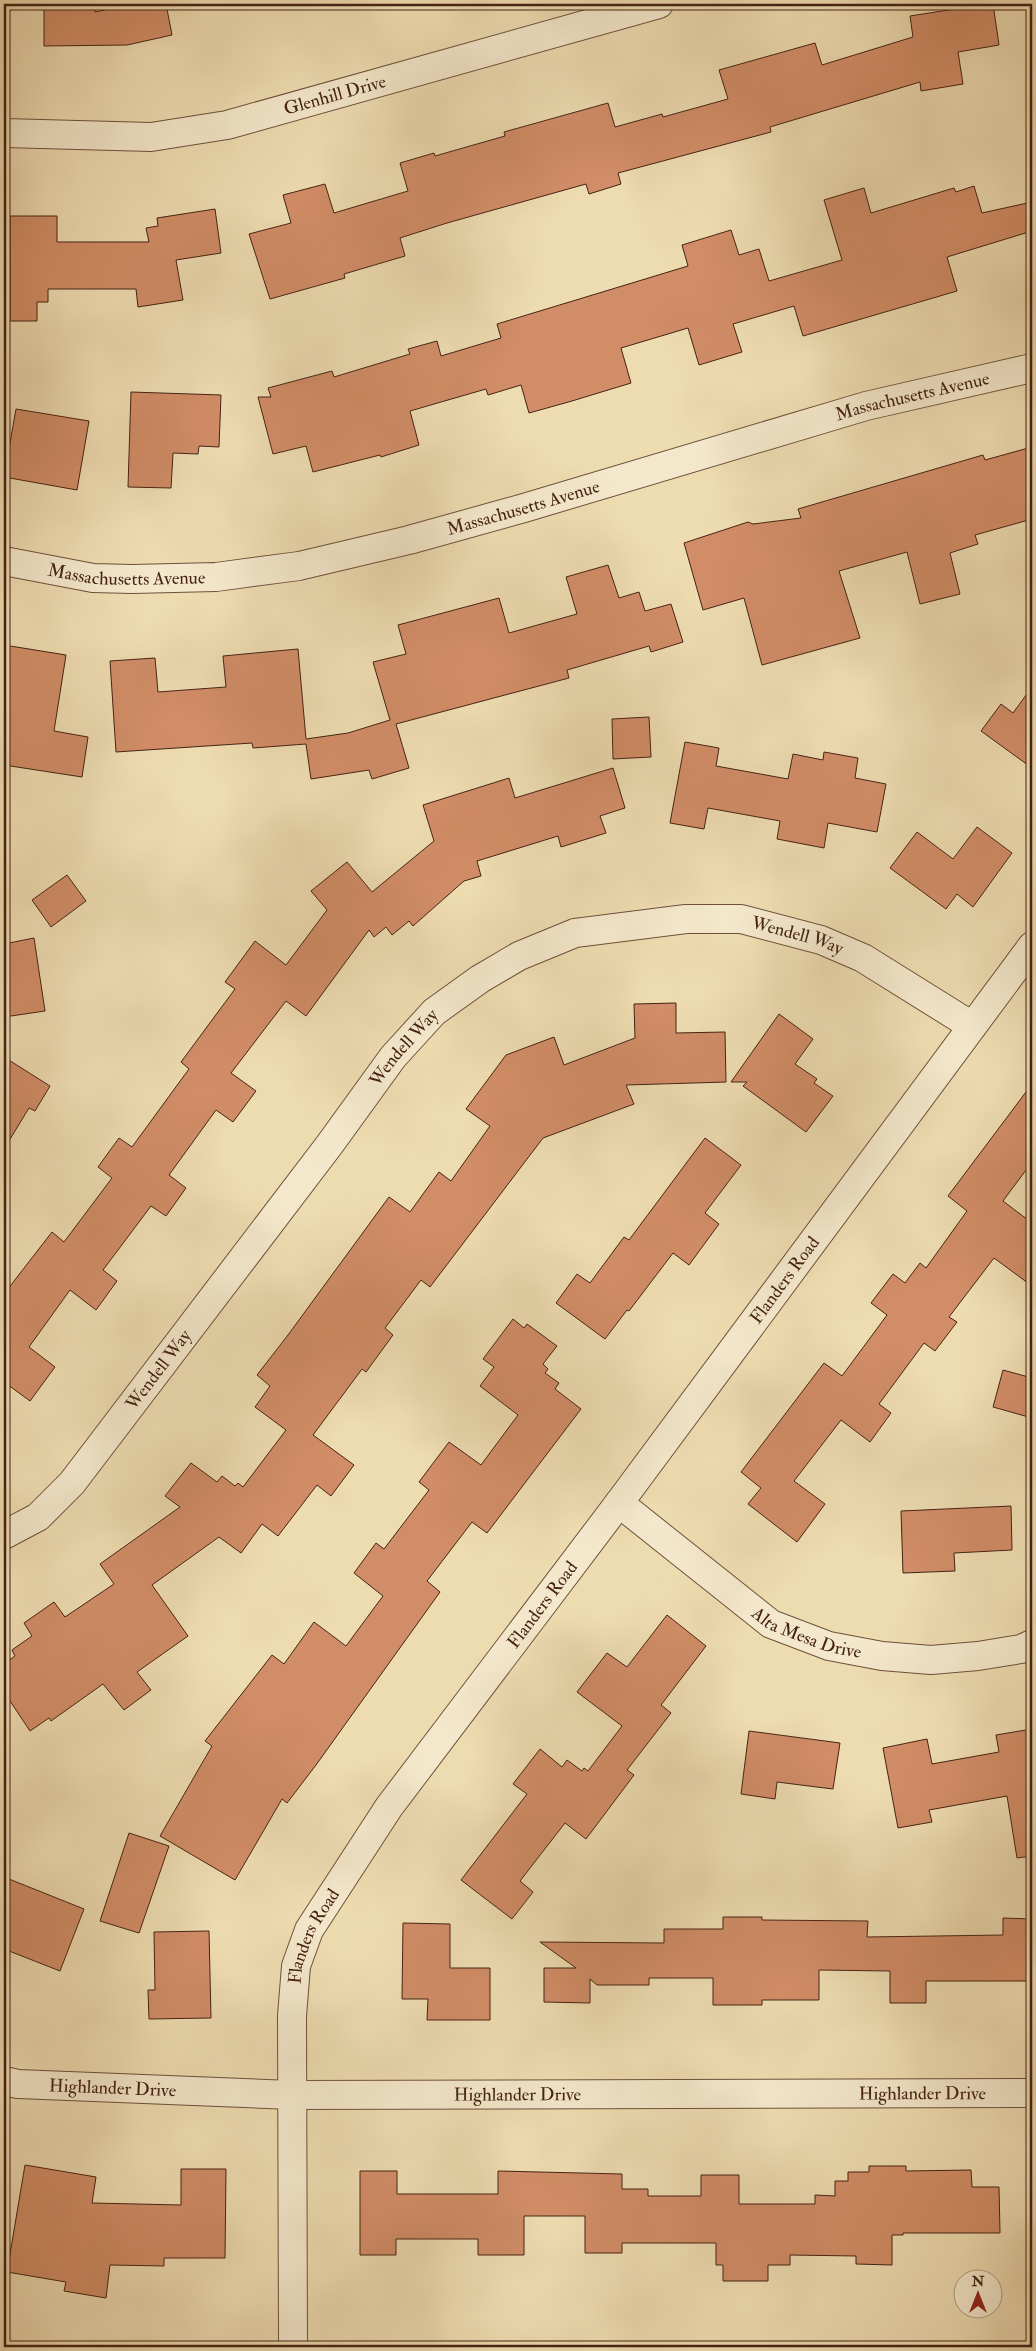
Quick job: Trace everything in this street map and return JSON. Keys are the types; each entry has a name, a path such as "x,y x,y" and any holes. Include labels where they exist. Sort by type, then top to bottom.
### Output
{"street":[{"name":"Glenhill Drive","path":"4,133 151,136 227,126 659,4"},
{"name":"Massachusetts Avenue","path":"4,561 93,578 132,579 216,577 299,566 409,540 514,511 866,406 1032,368"},
{"name":"Wendell Way","path":"4,1535 38,1517 72,1484 330,1144 393,1057 434,1012 480,979 519,956 576,933 686,919 741,919 821,940 863,958 972,1026"},
{"name":"Flanders Road","path":"293,2347 292,2016 296,1966 309,1930 389,1807 619,1503 1032,946"},
{"name":"Alta Mesa Drive","path":"619,1503 771,1624 829,1646 882,1656 931,1660 978,1656 1021,1649 1032,1644"},
{"name":"Highlander Drive","path":"4,2080 18,2084 292,2095 1032,2093"}],"building":[{"path":"44,4 95,4 95,12 133,4 166,4 172,35 127,45 44,46"},
{"path":"993,4 999,45 958,52 963,84 921,91 920,82 770,127 771,132 618,173 621,184 589,194 586,184 447,223 400,238 405,256 344,274 345,278 270,299 249,234 291,223 283,195 325,184 334,213 408,191 400,163 434,153 435,156 505,136 504,132 608,103 615,127 662,114 663,117 728,99 719,70 815,43 822,65 913,37 910,16"},
{"path":"974,186 982,213 1032,202 1032,231 947,257 957,291 803,336 794,306 733,324 742,352 699,365 688,328 621,348 631,383 572,401 529,413 521,385 488,395 486,389 410,411 419,445 381,457 380,455 313,472 306,446 273,454 258,397 271,397 268,388 332,371 334,377 410,354 408,349 437,341 441,356 501,338 497,324 688,266 682,245 731,230 739,255 759,249 769,281 842,260 824,200 864,188 871,213 954,188 956,192"},
{"path":"215,209 221,253 176,260 183,300 138,307 136,289 48,289 48,302 37,302 37,321 10,321 10,216 57,216 57,242 149,242 146,228 158,226 157,218"},
{"path":"131,392 221,395 219,447 199,446 198,454 173,453 171,488 128,487"},
{"path":"16,409 89,421 77,490 4,477"},
{"path":"1032,447 1032,519 975,535 978,544 950,553 960,594 920,604 907,552 839,571 860,638 762,665 744,598 703,610 684,543 748,522 753,524 801,518 798,509 983,455 985,460"},
{"path":"608,565 619,598 639,592 645,611 671,604 683,642 651,652 649,646 567,670 569,678 396,724 409,768 372,779 369,770 311,779 306,744 253,748 252,743 116,752 110,661 155,658 158,692 226,687 223,656 298,649 306,739 348,733 390,720 373,662 406,654 398,625 499,598 509,633 577,614 566,577"},
{"path":"4,645 66,655 54,731 88,737 82,777 4,765"},
{"path":"1032,687 1032,768 981,731 1001,704 1013,713"},
{"path":"649,717 651,757 613,759 612,719"},
{"path":"685,742 719,748 716,766 788,779 793,754 823,760 824,752 858,758 855,778 886,784 877,832 828,823 824,848 777,839 780,821 708,808 704,829 670,823"},
{"path":"613,768 625,808 600,816 606,833 561,847 558,836 477,861 481,876 464,881 413,926 409,921 392,935 386,927 374,937 369,930 306,1016 286,1001 231,1073 256,1091 233,1122 216,1110 169,1175 186,1188 166,1216 151,1206 103,1270 117,1281 96,1310 70,1290 29,1347 55,1367 30,1401 4,1382 4,1294 52,1232 64,1242 112,1178 98,1167 119,1138 132,1147 189,1069 181,1062 235,989 225,982 255,941 286,965 327,910 311,891 347,862 372,892 434,841 423,805 509,778 515,798"},
{"path":"977,827 1012,853 973,907 957,894 946,909 890,868 917,832 953,859"},
{"path":"67,875 86,901 51,927 32,900"},
{"path":"34,938 45,1011 4,1017 4,944"},
{"path":"676,1003 676,1033 725,1032 726,1082 626,1085 634,1104 543,1138 430,1287 421,1280 385,1328 393,1335 366,1372 362,1369 313,1435 354,1465 331,1496 317,1485 278,1536 262,1524 241,1553 219,1537 152,1585 188,1636 137,1672 151,1690 124,1710 103,1684 51,1721 49,1718 30,1731 4,1692 4,1664 15,1656 12,1650 32,1636 24,1623 54,1602 65,1617 114,1584 100,1564 180,1507 165,1496 191,1463 217,1482 222,1476 235,1486 238,1483 243,1487 286,1430 255,1407 270,1386 257,1375 389,1197 410,1212 439,1172 451,1181 490,1126 466,1109 506,1055 554,1037 564,1065 635,1038 634,1004"},
{"path":"779,1014 813,1039 795,1064 817,1079 814,1083 833,1096 806,1132 743,1086 747,1082 731,1082"},
{"path":"4,1057 50,1086 35,1111 29,1108 4,1149"},
{"path":"1032,1084 1032,1162 1003,1201 1032,1223 1032,1286 994,1258 949,1317 957,1322 935,1351 924,1343 879,1404 891,1413 870,1442 841,1420 794,1481 825,1504 797,1542 748,1504 761,1488 741,1472 824,1363 842,1376 887,1315 871,1303 893,1274 905,1283 920,1263 926,1268 967,1211 948,1196"},
{"path":"705,1138 741,1165 705,1213 719,1224 689,1265 673,1253 605,1339 556,1303 577,1274 590,1283 624,1237 629,1240"},
{"path":"513,1319 524,1328 527,1324 557,1346 543,1364 548,1369 545,1373 559,1383 555,1389 581,1409 487,1533 472,1522 427,1581 440,1592 287,1803 282,1799 235,1880 160,1836 212,1746 205,1741 272,1655 284,1664 314,1622 346,1646 383,1596 354,1573 376,1543 384,1549 429,1490 419,1482 449,1442 481,1465 518,1415 480,1386 494,1367 483,1359"},
{"path":"1003,1370 1032,1378 1032,1418 993,1407"},
{"path":"1011,1506 1012,1550 954,1553 955,1571 903,1573 901,1511"},
{"path":"667,1615 706,1646 661,1705 671,1713 627,1770 634,1775 586,1839 565,1823 520,1881 533,1892 512,1919 461,1880 527,1794 513,1784 540,1749 562,1767 567,1760 582,1771 584,1768 588,1771 622,1726 577,1692 607,1653 627,1667"},
{"path":"1032,1729 1032,1856 1017,1858 1007,1796 929,1810 932,1822 898,1828 883,1748 927,1739 932,1764 999,1752 996,1735"},
{"path":"749,1731 840,1743 833,1789 777,1782 775,1799 741,1794"},
{"path":"129,1833 169,1846 139,1933 100,1921"},
{"path":"4,1877 84,1909 60,1971 4,1949"},
{"path":"723,1917 762,1917 762,1920 868,1921 867,1937 1003,1935 1003,1918 1032,1919 1032,1981 926,1981 926,2003 890,2003 890,1971 819,1970 819,2000 762,2000 762,2005 713,2005 713,1978 649,1978 649,1985 597,1985 590,1979 590,2003 544,2002 544,1968 576,1968 540,1942 664,1943 664,1929 723,1929"},
{"path":"403,1923 450,1924 450,1968 490,1968 490,2020 427,2020 428,1999 402,1999"},
{"path":"209,1931 211,2018 149,2019 148,1990 155,1990 154,1932"},
{"path":"25,2165 96,2177 92,2203 181,2205 181,2169 226,2169 225,2258 164,2258 164,2266 110,2265 106,2298 64,2291 66,2282 7,2272"},
{"path":"869,2166 906,2166 906,2171 971,2170 972,2187 999,2187 1000,2233 903,2233 903,2235 892,2235 892,2265 856,2264 856,2256 790,2255 790,2265 768,2265 768,2281 723,2281 723,2265 716,2265 716,2243 622,2243 622,2253 585,2253 585,2216 524,2216 524,2255 478,2255 478,2239 396,2239 396,2255 360,2255 360,2171 397,2171 397,2194 498,2194 498,2171 622,2174 622,2189 648,2189 648,2196 701,2196 701,2175 739,2175 739,2204 815,2204 815,2195 835,2196 835,2181 848,2181 848,2172 869,2172"}]}
